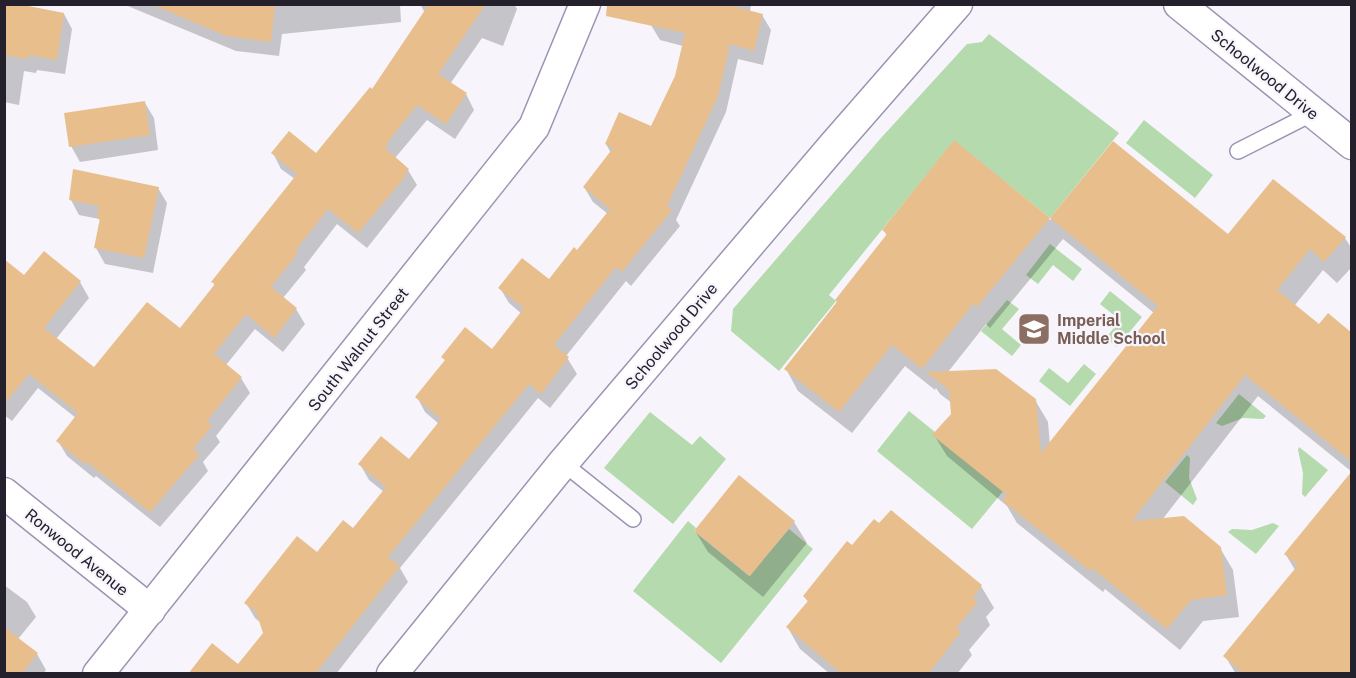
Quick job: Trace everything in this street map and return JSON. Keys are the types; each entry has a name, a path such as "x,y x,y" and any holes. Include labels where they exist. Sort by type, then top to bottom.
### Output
{"street":[{"name":"South Walnut Street","path":"98,674 534,128 585,4"},
{"name":"Schoolwood Drive","path":"392,674 563,463 957,4"},
{"name":"Schoolwood Drive","path":"1179,4 1352,144"},
{"name":"Ronwood Avenue","path":"4,493 150,610"}],"lane":[{"path":"1238,151 1313,113"},
{"path":"563,463 633,519"}],"green space":[{"path":"989,34 1119,133 1050,218 954,141 829,295 836,301 779,371 731,331 733,309 881,138 967,44 982,42"},
{"path":"1144,120 1213,175 1195,198 1126,143"},
{"path":"1050,244 1082,269 1073,281 1053,265 1038,284 1026,275"},
{"path":"1110,291 1142,317 1117,347 1106,338 1120,320 1100,304"},
{"path":"1007,300 1019,309 1002,329 1021,345 1012,356 981,331"},
{"path":"1084,364 1096,374 1070,406 1039,381 1049,368 1068,383"},
{"path":"1239,394 1266,416 1263,419 1243,418 1222,426 1216,423"},
{"path":"909,411 935,432 933,434 1005,489 972,529 877,451"},
{"path":"650,412 692,445 700,436 726,459 673,524 604,468"},
{"path":"1299,447 1328,470 1305,497 1302,494 1303,473"},
{"path":"1187,455 1190,458 1189,478 1197,499 1193,505 1165,482"},
{"path":"688,521 696,528 694,531 749,576 789,529 813,549 721,663 633,591"},
{"path":"1273,523 1279,526 1256,554 1228,532 1232,529 1252,530"}],"building":[{"path":"4,4 18,4 64,13 57,60 29,55 28,59 4,55"},
{"path":"151,4 275,4 271,42 226,36"},
{"path":"429,4 486,4 438,74 467,93 446,124 417,105 387,143 385,148 409,169 405,177 358,233 328,209 295,251 298,253 271,287 297,308 274,338 246,314 214,354 242,377 207,421 212,426 193,449 200,454 150,512 87,462 85,464 56,441 78,413 29,374 4,404 4,259 24,275 44,251 81,281 44,328 94,367 147,302 180,328 215,284 211,282 297,174 271,153 289,131 316,153 370,87 372,89"},
{"path":"607,4 724,4 763,14 754,51 730,44 718,96 667,206 672,210 622,272 616,267 554,345 569,357 541,394 529,384 388,557 400,566 315,674 188,674 212,643 238,664 263,633 256,612 244,603 297,536 317,552 343,520 353,528 386,487 358,464 381,436 409,459 441,419 415,397 445,360 441,357 465,327 492,349 524,308 498,288 522,258 549,279 574,247 577,250 610,209 583,187 613,148 605,144 619,112 651,126 675,76 685,33 606,16"},
{"path":"145,101 150,135 69,147 64,113"},
{"path":"954,140 1050,218 977,307 973,304 922,369 892,345 839,412 784,369 887,234 882,230"},
{"path":"1113,141 1228,234 1273,179 1346,237 1324,262 1310,249 1277,290 1319,324 1328,313 1352,333 1352,462 1245,375 1132,521 1184,516 1221,547 1227,595 1191,600 1167,629 1092,568 1090,571 1003,501 1007,495 932,435 951,414 949,390 926,372 996,369 1036,399 1041,453 1158,306 1050,218"},
{"path":"73,169 159,187 144,258 94,248 100,218 97,217 99,206 69,200"},
{"path":"1352,471 1352,674 1244,674 1223,656 1298,565 1284,554"},
{"path":"739,475 795,521 750,576 694,531"},
{"path":"891,510 982,585 973,597 978,602 956,628 961,632 928,674 842,674 786,627 808,601 803,596 847,541 852,545 874,519 879,523"},
{"path":"4,627 38,653 22,674 4,674"}],"place":[{"name":"Imperial Middle School","path":"1034,329"}]}
